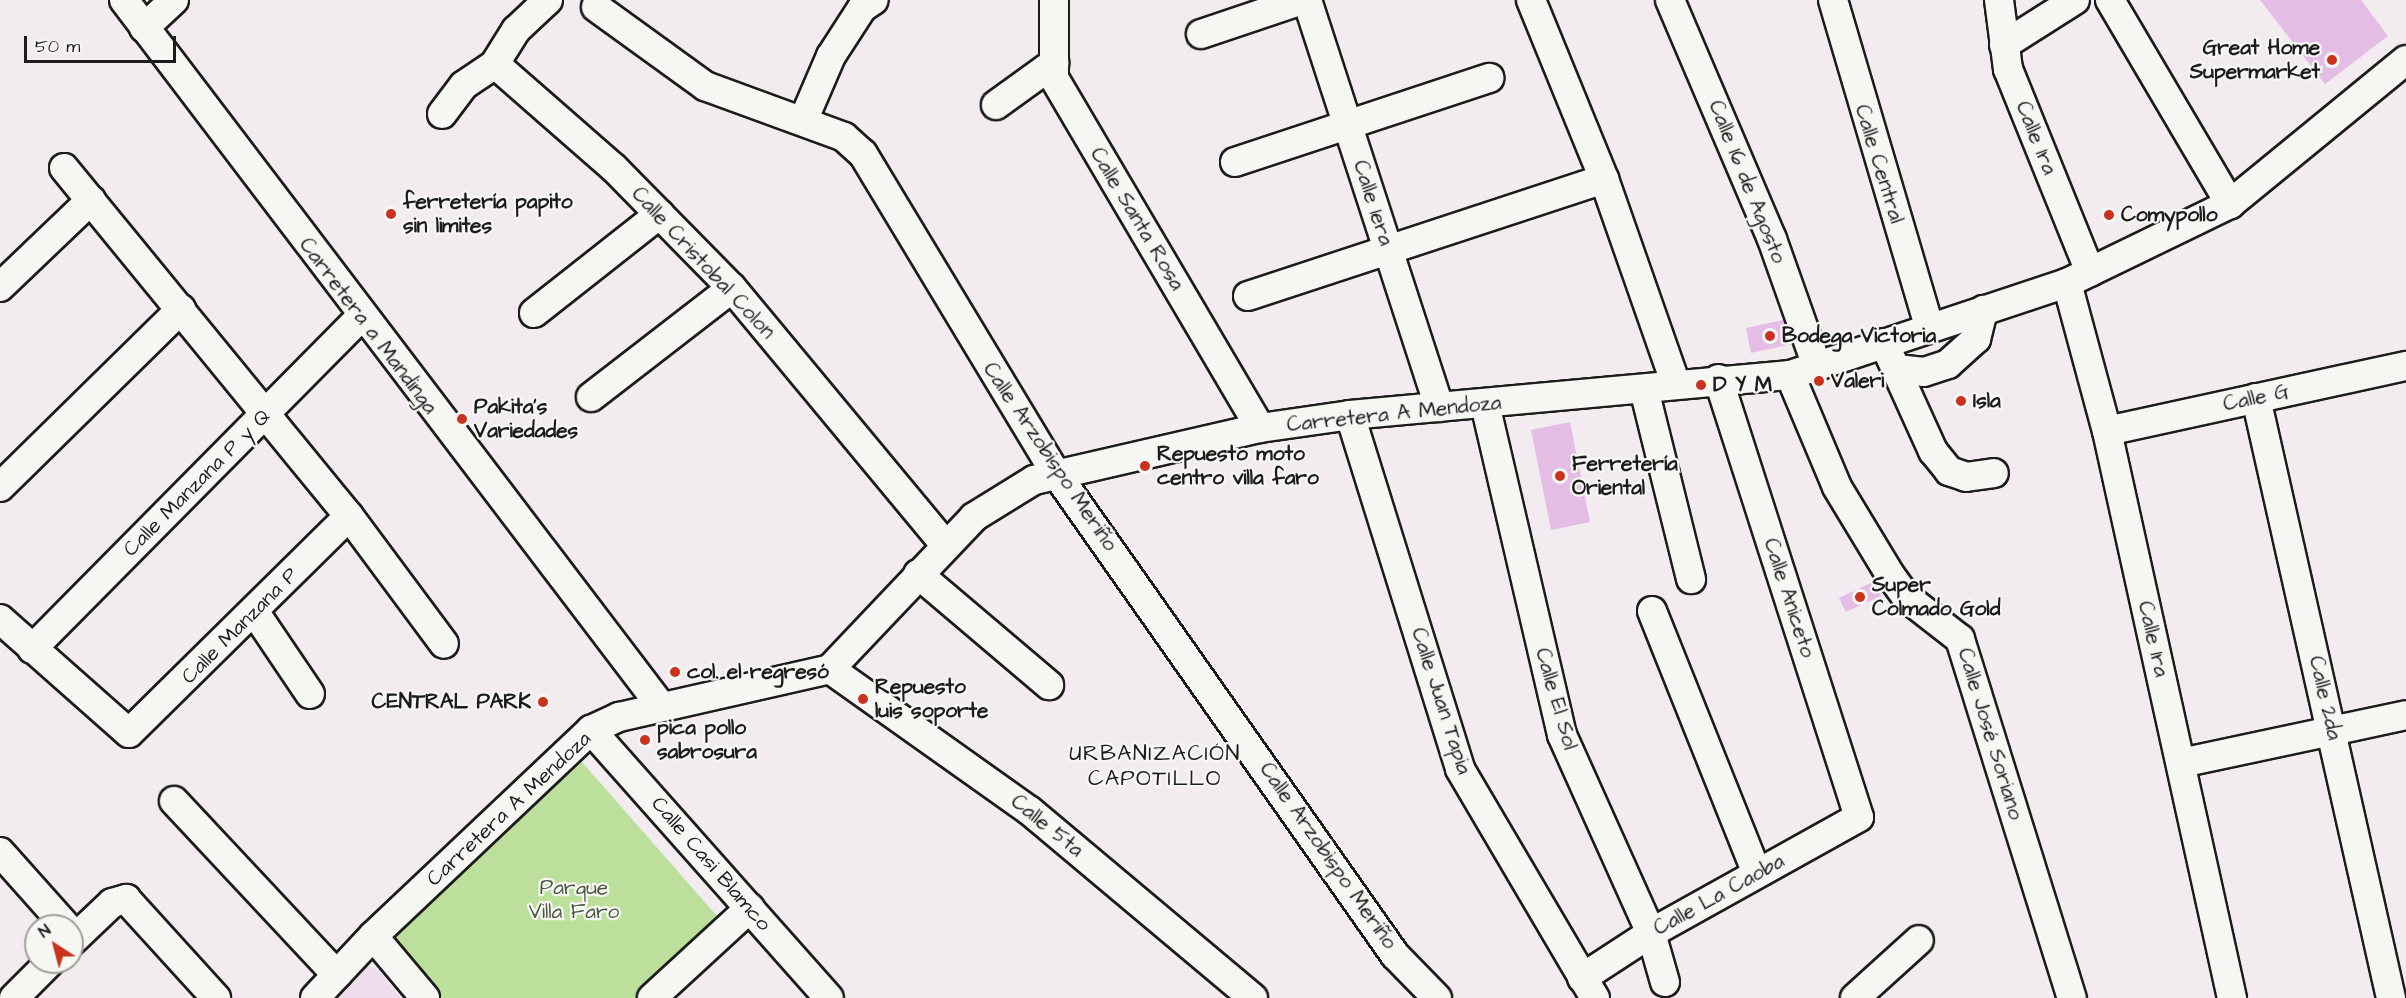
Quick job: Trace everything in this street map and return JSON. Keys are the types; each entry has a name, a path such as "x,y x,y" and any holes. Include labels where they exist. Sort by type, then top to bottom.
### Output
{"street":[{"name":"Carretera a Mandinga","path":"124,0 361,317 661,706"},
{"path":"144,28 174,0"},
{"path":"442,114 464,85 495,64 516,30 548,0"},
{"path":"804,122 831,56 862,8 874,0"},
{"name":"Calle Santa Rosa","path":"1054,0 1054,78 1260,428"},
{"path":"1201,34 1302,0"},
{"name":"Calle 1era","path":"1307,0 1438,407"},
{"path":"1531,0 1604,180 1676,385"},
{"name":"Calle 16 de Agosto","path":"1670,0 1772,238 1817,366"},
{"name":"Calle Central","path":"1833,0 1929,327"},
{"name":"Calle 1ra","path":"1999,0 2008,69 2078,278 2107,431 2232,998"},
{"path":"2004,45 2075,0"},
{"path":"2110,0 2230,204"},
{"name":"Calle Arzobispo Meriño","path":"590,2 705,86 844,137 878,175 1055,472 1395,955 1437,998"},
{"name":"Carretera A Mendoza","path":"315,998 373,936 591,730 661,706 830,669 945,545 1004,495 1055,472 1260,428 1350,415 1644,389 1718,379 1790,375 2078,278 2230,204 2406,60"},
{"path":"996,105 1054,63"},
{"name":"Calle Cristobal Colon","path":"495,64 660,213 732,288 945,545"},
{"path":"1235,162 1489,78"},
{"path":"64,168 267,413 349,516 444,644"},
{"path":"1248,296 1604,180"},
{"path":"0,287 91,200"},
{"path":"534,313 660,213"},
{"path":"591,397 732,288"},
{"path":"0,487 181,309"},
{"path":"1897,369 1924,372 1948,364 1976,339 1983,310"},
{"name":"Calle Manzana P y Q","path":"32,649 361,317"},
{"path":"1884,343 1933,451 1949,471 1966,477 1994,473"},
{"name":"Calle G","path":"2107,431 2256,398 2405,370"},
{"name":"Calle José Soriano","path":"1790,375 1837,487 1891,576 1906,597 1960,639 2072,998"},
{"name":"Calle Aniceto","path":"1718,379 1859,817"},
{"path":"1644,389 1691,579"},
{"name":"Calle 2da","path":"2256,398 2333,731 2391,998"},
{"name":"Calle El Sol","path":"1485,404 1562,735 1651,933 1665,982"},
{"name":"Calle Juan Tapia","path":"1350,415 1460,770 1589,988"},
{"name":"Calle Manzana P","path":"32,649 129,733 349,516"},
{"path":"918,574 1049,685"},
{"path":"1652,611 1757,873"},
{"path":"254,612 310,694"},
{"path":"0,619 32,649"},
{"name":"Calle 5ta","path":"830,669 1030,811 1253,998"},
{"path":"2181,763 2406,715"},
{"name":"Calle Casi Blamco","path":"591,730 829,998"},
{"path":"174,801 336,975"},
{"name":"Calle La Caoba","path":"1589,988 1651,933 1859,817"},
{"path":"0,852 54,914"},
{"path":"84,925 112,903 126,899 216,998"},
{"path":"652,998 750,908"},
{"path":"373,936 425,998"},
{"path":"1855,998 1919,940"},
{"path":"14,998 38,974"}],"shaded area":[{"path":"369,966 378,970 401,998 339,998"}],"green space":[{"name":"Parque Villa Faro","path":"582,762 724,924 640,998 439,998 384,935"}],"building":[{"name":"Great Home Supermarket","path":"2260,0 2361,0 2388,36 2325,84"},
{"name":"Bodega Victoria","path":"1783,320 1792,344 1751,353 1746,328"},
{"name":"Ferretería Oriental","path":"1570,422 1590,522 1551,530 1531,430"},
{"name":"Super Colmado Gold","path":"1875,581 1881,596 1846,612 1839,598"}],"place":[{"name":"Great Home Supermarket","path":"2332,60"},
{"name":"ferretería papito sin limites","path":"391,214"},
{"name":"Comypollo","path":"2109,215"},
{"name":"Bodega Victoria","path":"1770,336"},
{"name":"Valeri","path":"1819,381"},
{"name":"D Y M","path":"1701,385"},
{"name":"Isla","path":"1961,401"},
{"name":"Pakita's Variedades","path":"462,419"},
{"name":"Repuesto moto centro villa faro","path":"1145,466"},
{"name":"Ferretería Oriental","path":"1560,476"},
{"name":"Super Colmado Gold","path":"1860,597"},
{"name":"col. el regresó","path":"675,672"},
{"name":"Repuesto luis soporte","path":"863,699"},
{"name":"CENTRAL PARK","path":"543,702"},
{"name":"pica pollo sabrosura","path":"645,740"}],"district":[{"name":"URBANIZACIÓN CAPOTILLO","path":"1155,766"}]}
